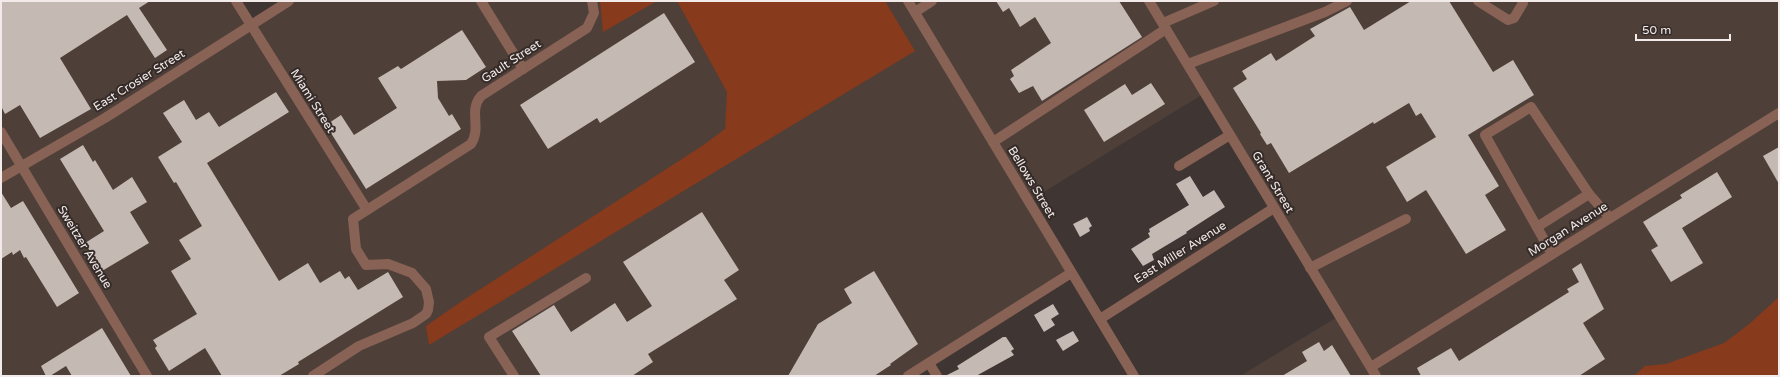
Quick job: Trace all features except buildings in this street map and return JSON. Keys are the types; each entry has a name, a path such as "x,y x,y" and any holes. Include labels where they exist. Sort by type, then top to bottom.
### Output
{"street":[{"name":"Miami Street","path":"236,1 369,209"},
{"name":"East Crosier Street","path":"1,178 105,118 289,1"},
{"path":"481,1 523,69"},
{"name":"Gault Street","path":"369,209 471,144 477,129 474,108 477,100 587,28 594,8 592,1"},
{"name":"Bellows Street","path":"908,1 1134,376"},
{"path":"915,12 932,1"},
{"name":"Grant Street","path":"1149,1 1374,372"},
{"path":"993,142 1164,26 1214,1"},
{"path":"1188,64 1325,12 1347,1"},
{"path":"1478,1 1508,20 1514,18 1523,3 1522,1"},
{"path":"1552,254 1485,135 1530,107 1589,194 1610,218"},
{"name":"Morgan Avenue","path":"1374,372 1552,254 1779,113"},
{"name":"Sweitzer Avenue","path":"1,132 147,376"},
{"path":"1179,166 1230,135"},
{"path":"1537,227 1589,194"},
{"name":"East Miller Avenue","path":"1100,319 1274,208"},
{"path":"313,376 359,346 413,323 426,314 428,310 429,302 426,289 412,274 388,264 366,265 356,249 353,219 369,209"},
{"path":"1310,268 1406,218"},
{"path":"908,376 1071,272"},
{"path":"514,376 489,338 586,278"},
{"path":"929,363 938,376"}],"shaded area":[{"path":"1,1 236,1 252,25 289,1 1779,1 1779,376 1240,376 1339,316 1205,93 1029,201 1071,273 908,376 1,376"},
{"path":"600,1 657,1 603,32"},
{"path":"677,1 885,1 915,51 429,345 426,326 462,301 702,146 725,129 727,92"},
{"path":"1779,297 1779,376 1634,376 1645,366 1666,364 1724,343 1748,325"}]}
